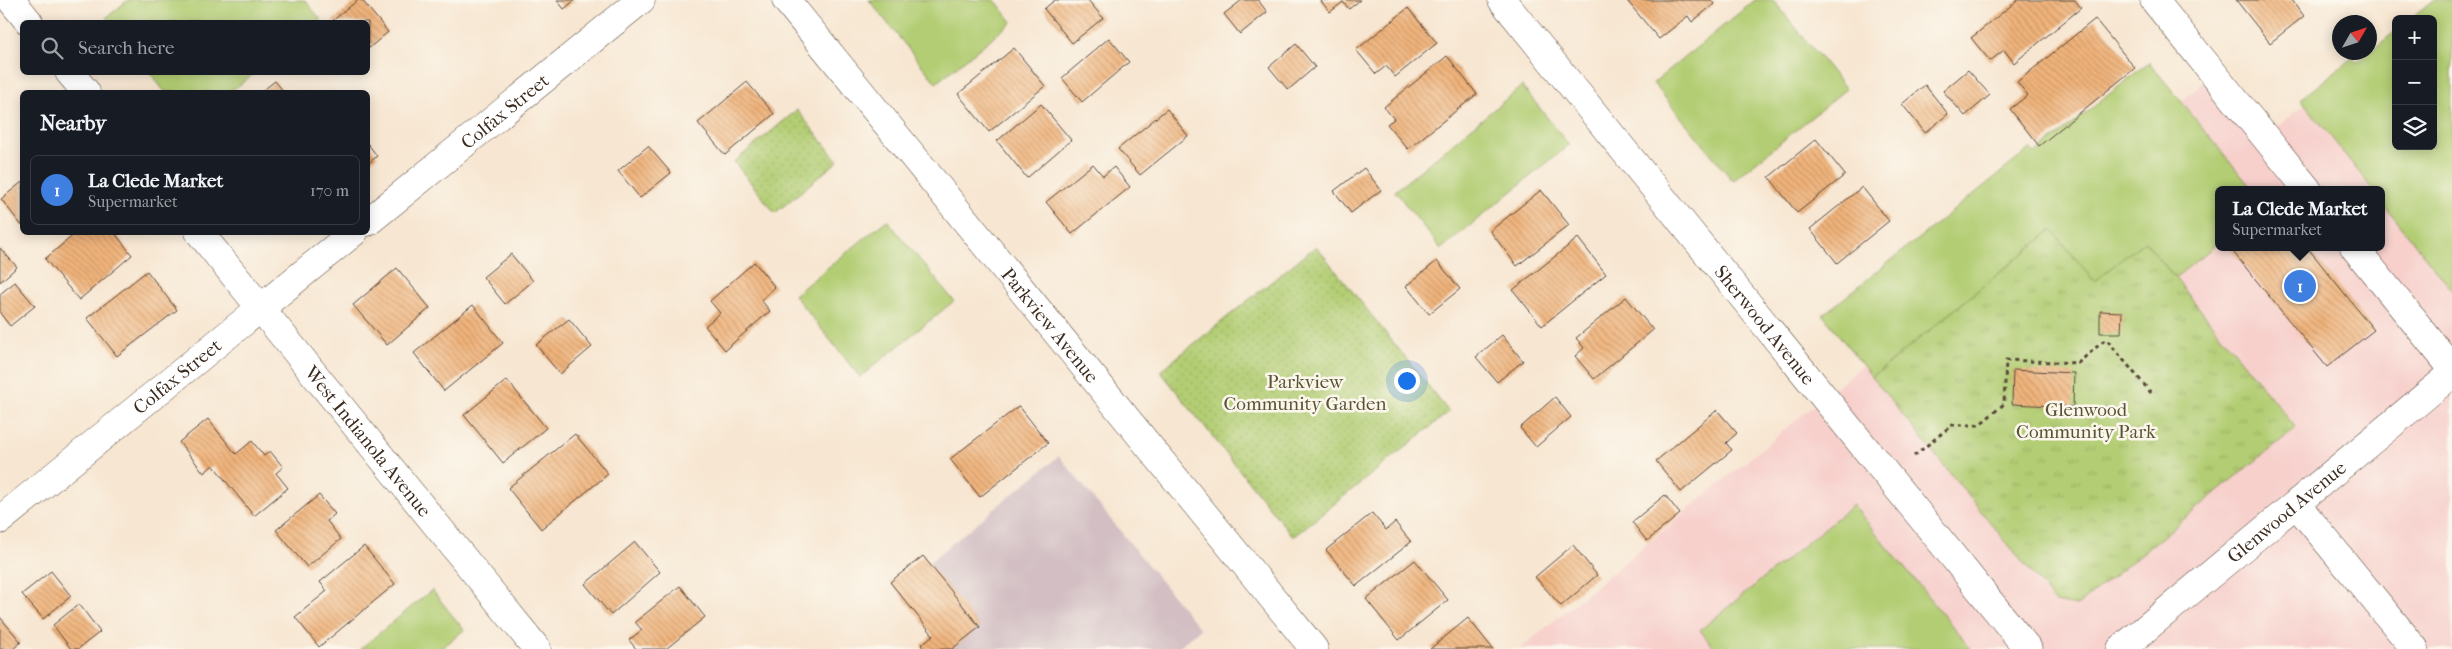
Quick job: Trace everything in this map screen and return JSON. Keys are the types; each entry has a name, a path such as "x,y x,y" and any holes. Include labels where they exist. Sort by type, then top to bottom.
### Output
{"street":[{"path":"11,0 27,20"},
{"name":"Colfax Street","path":"370,220 641,0"},
{"name":"Parkview Avenue","path":"786,0 1314,649"},
{"name":"Sherwood Avenue","path":"1502,0 2028,649"},
{"path":"2154,0 2305,186"},
{"path":"72,75 84,90"},
{"name":"West Indianola Avenue","path":"201,235 537,649"},
{"name":"Colfax Street","path":"0,520 350,235"},
{"path":"2357,251 2452,368"},
{"name":"Glenwood Avenue","path":"2121,649 2297,505 2452,374"},
{"path":"2297,505 2415,649"}],"path":[{"path":"1888,477 1952,425 1979,425 2004,404 2006,360 2078,363 2106,339 2152,394"}],"shaded area":[{"path":"2434,0 2452,0 2452,649 1520,649 2214,74 2265,137 2360,60 2377,60 2377,46 2392,34 2392,150 2437,150 2437,15 2416,15"},
{"path":"1059,456 1200,629 1176,649 952,649 979,627 928,563"}],"green space":[{"path":"128,0 305,0 321,20 108,20 106,18"},
{"path":"869,0 995,0 1012,22 936,83"},
{"path":"1755,0 1773,0 1846,89 1733,181 1653,83"},
{"path":"2434,0 2452,0 2452,290 2385,206 2385,186 2370,186 2301,99 2349,60 2355,60 2357,62 2360,60 2377,60 2377,46 2392,34 2392,150 2437,150 2437,15 2416,15"},
{"path":"2149,62 2250,186 2215,186 2215,245 2175,278 2145,241 2094,282 2052,230 1872,377 1823,315 2030,149 2035,154"},
{"path":"152,75 252,75 233,90 163,90"},
{"path":"1522,86 1569,145 1441,249 1395,191"},
{"path":"797,110 838,161 775,213 734,162"},
{"path":"887,220 954,301 860,377 794,295"},
{"name":"Glenwood Community Park","path":"2052,230 2094,281 2145,241 2296,428 2077,606 2055,602 1872,377"},
{"name":"Parkview Community Garden","path":"1316,246 1449,412 1293,537 1160,371"},
{"path":"1853,505 1971,649 1715,649 1700,630"},
{"path":"432,590 464,630 441,649 360,649"}],"building":[{"path":"358,0 362,0 388,32 370,47 370,20 333,20"},
{"path":"557,0 575,0 564,9"},
{"path":"1055,0 1088,0 1103,18 1072,43 1044,9"},
{"path":"1242,0 1258,0 1267,12 1240,34 1224,14"},
{"path":"1320,0 1360,0 1349,9 1343,2 1330,12"},
{"path":"1630,0 1711,0 1714,4 1692,22 1688,16 1659,39 1628,2"},
{"path":"2018,0 2075,0 2081,8 2014,63 2004,50 1990,61 1971,38"},
{"path":"2236,0 2292,0 2304,16 2270,43"},
{"path":"1408,8 1437,43 1395,77 1386,66 1376,74 1356,50"},
{"path":"2095,19 2135,68 2039,146 2010,109 2028,95 2017,82"},
{"path":"1109,38 1129,62 1082,102 1062,78"},
{"path":"1296,44 1315,67 1288,90 1269,67"},
{"path":"1014,48 1045,86 989,132 958,94"},
{"path":"1447,56 1477,94 1408,149 1387,124 1394,119 1384,107"},
{"path":"1968,70 1990,95 1965,116 1943,91"},
{"path":"275,81 282,90 264,90"},
{"path":"747,82 774,114 725,155 698,123"},
{"path":"1925,85 1948,114 1925,133 1902,104"},
{"path":"1041,104 1071,140 1027,178 997,141"},
{"path":"1167,109 1188,136 1140,175 1118,149"},
{"path":"1816,139 1845,175 1797,213 1769,177"},
{"path":"648,146 671,173 640,198 618,171"},
{"path":"370,147 377,156 370,162"},
{"path":"1093,164 1103,176 1114,167 1130,187 1072,234 1046,202"},
{"path":"1364,168 1381,190 1351,213 1334,191"},
{"path":"20,184 20,223 1,199"},
{"path":"1862,187 1889,221 1837,263 1810,229"},
{"path":"1541,190 1569,225 1517,266 1490,231"},
{"path":"73,235 116,235 132,255 79,300 45,259"},
{"path":"1578,238 1606,274 1542,326 1513,290"},
{"path":"0,248 17,267 0,282"},
{"path":"2232,251 2310,251 2374,330 2327,367"},
{"path":"511,254 533,281 505,304 483,277"},
{"path":"1437,261 1460,289 1429,314 1406,286"},
{"path":"754,262 775,287 761,300 770,311 725,350 705,326 720,313 710,301"},
{"path":"397,268 430,308 387,345 353,305"},
{"path":"147,271 177,310 117,356 87,318"},
{"path":"15,282 35,306 10,326 0,313 0,294"},
{"path":"1626,297 1653,330 1594,379 1575,356 1584,348 1576,338"},
{"path":"473,305 503,343 444,391 414,353"},
{"path":"2100,311 2122,312 2121,333 2100,333"},
{"path":"569,319 592,347 560,374 536,345"},
{"path":"1502,335 1523,361 1497,382 1476,357"},
{"path":"2013,370 2074,373 2073,407 2012,404"},
{"path":"507,380 546,428 503,463 464,415"},
{"path":"1555,397 1571,417 1536,447 1520,428"},
{"path":"1019,406 1048,443 980,497 950,459"},
{"path":"1717,410 1737,433 1726,443 1732,450 1681,492 1656,461"},
{"path":"208,419 236,454 252,441 264,456 270,451 283,467 276,473 288,488 254,516 213,465 204,473 179,442"},
{"path":"575,434 608,474 541,529 508,488"},
{"path":"319,495 335,514 327,521 341,539 307,567 276,530"},
{"path":"1665,495 1680,514 1647,541 1632,522"},
{"path":"1372,513 1386,530 1395,522 1411,542 1356,586 1326,550"},
{"path":"635,542 660,572 611,615 585,584"},
{"path":"1573,545 1597,575 1561,606 1535,577"},
{"path":"364,546 395,584 319,647 295,617 327,591 320,582"},
{"path":"923,556 980,627 952,649 924,649 921,645 933,635 890,582"},
{"path":"1415,560 1448,600 1399,640 1366,599"},
{"path":"51,571 71,596 43,619 22,594"},
{"path":"680,586 705,617 666,649 636,649 629,640 642,630 635,622"},
{"path":"79,604 100,632 78,649 71,649 53,625"},
{"path":"0,617 21,642 13,649 0,649"},
{"path":"1468,618 1493,649 1430,649"}],"place":[{"name":"La Clede Market","path":"2300,286"}]}
